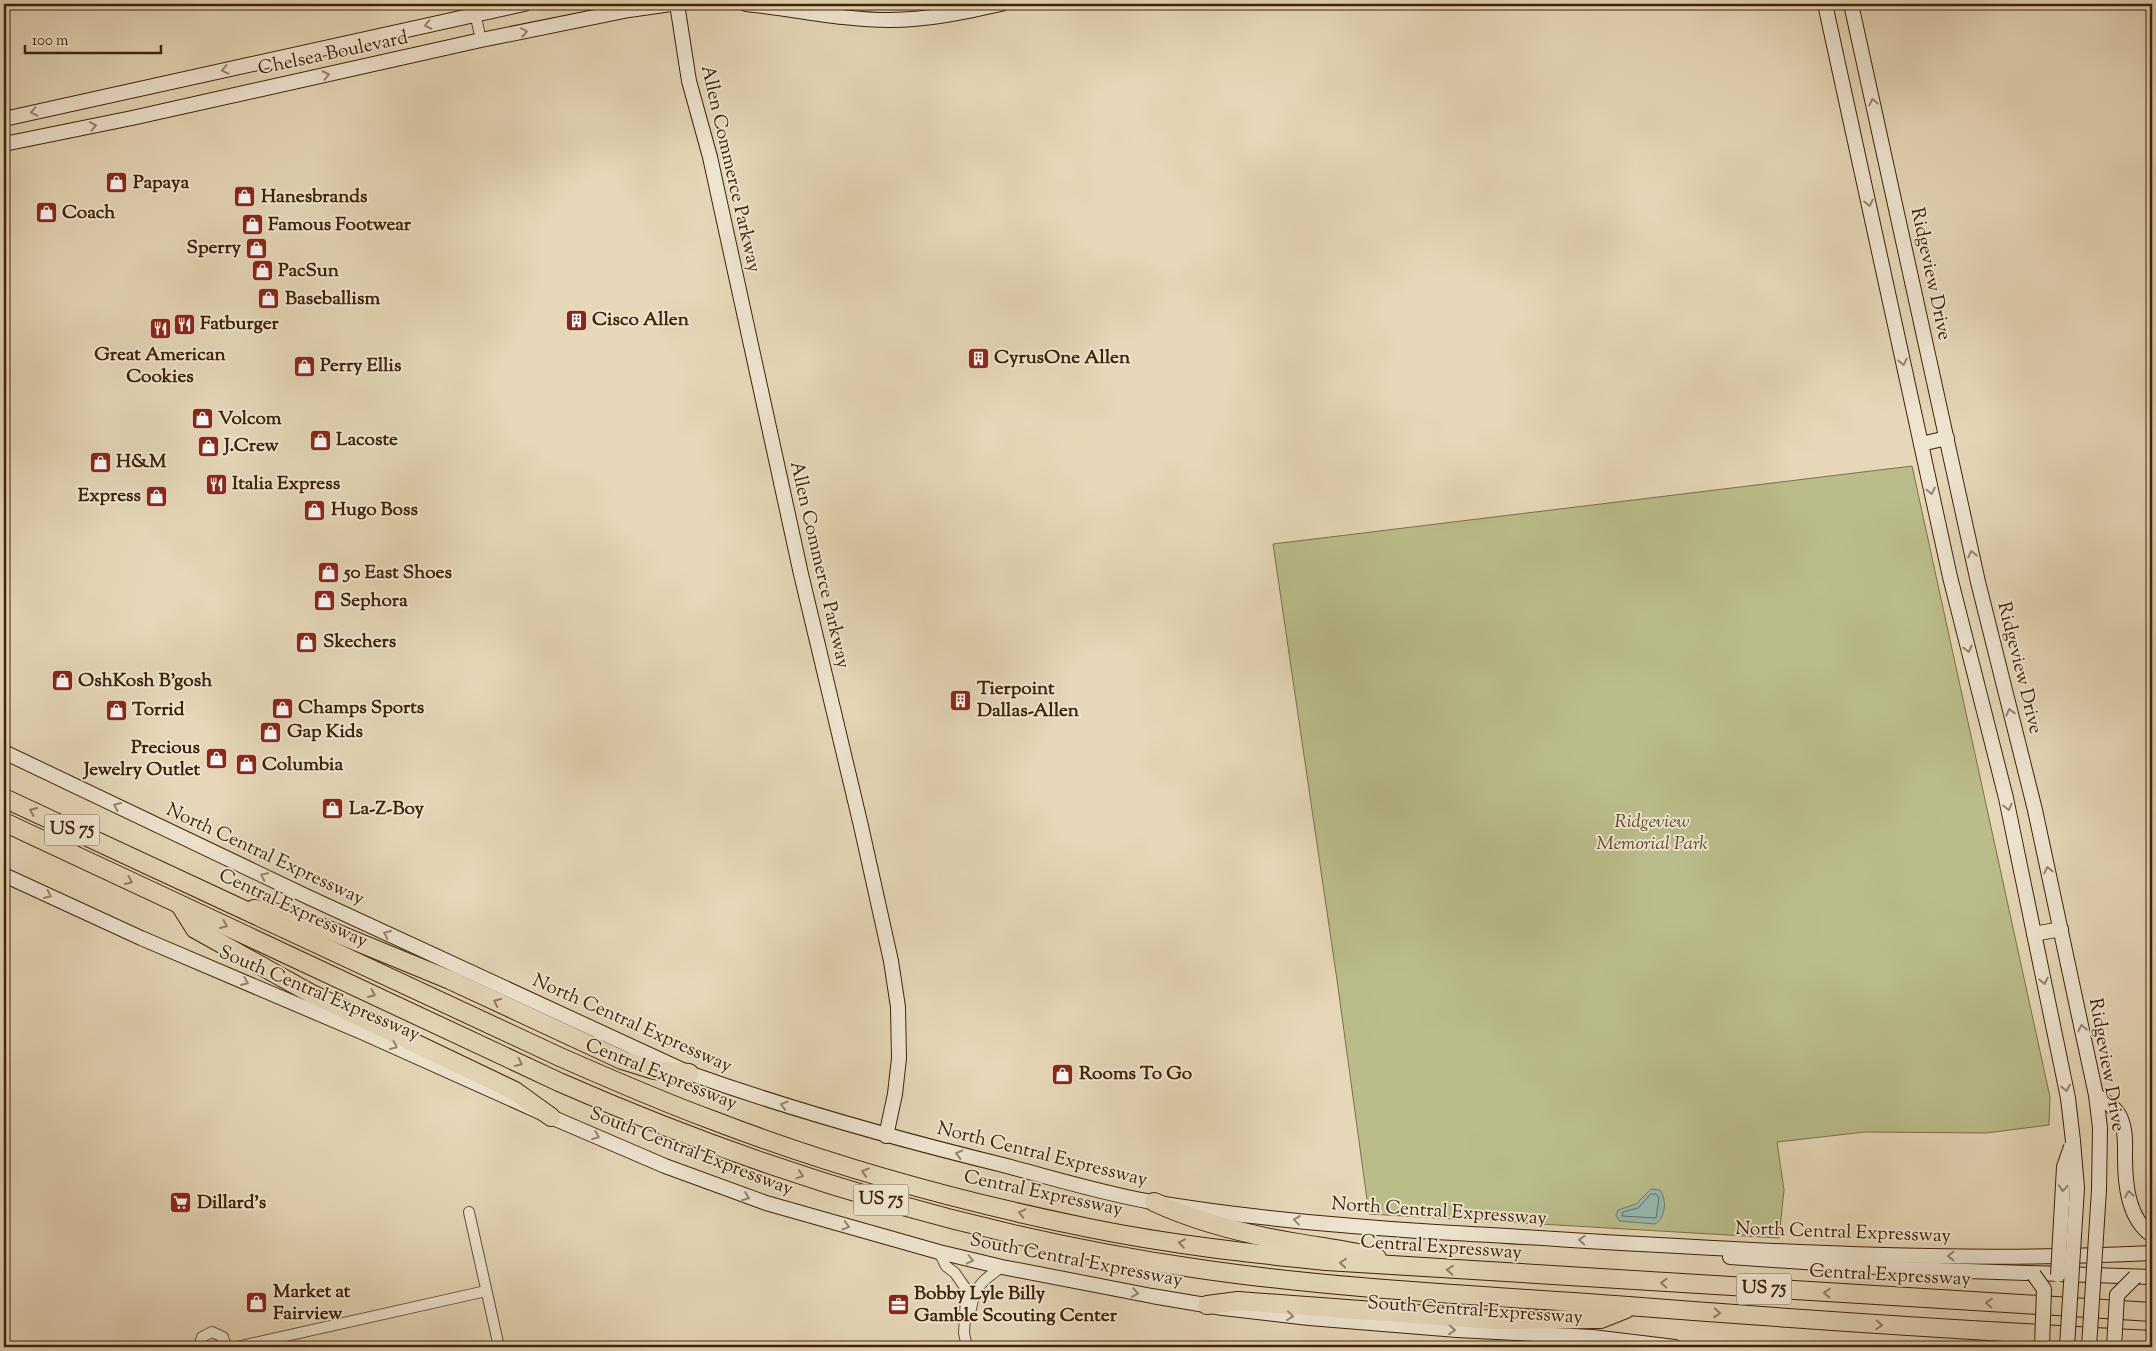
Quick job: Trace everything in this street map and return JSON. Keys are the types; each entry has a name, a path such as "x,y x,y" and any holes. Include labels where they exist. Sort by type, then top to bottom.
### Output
{"highway":[{"name":"Central Expressway","path":"4,798 560,1057 652,1096 774,1142 865,1172 967,1200 1098,1229 1233,1251 1326,1261 2152,1312"},
{"name":"US 75","path":"4,822 621,1108 769,1165 913,1209 1068,1246 1208,1270 1332,1284 1844,1323 2152,1340"},
{"path":"180,905 195,929 310,993 515,1091 551,1117"},
{"path":"232,905 278,913 326,929 450,980 622,1060 654,1070 688,1073"},
{"path":"1154,1202 1187,1217 1232,1229 1297,1243 1349,1250 1409,1267"},
{"path":"1207,1306 1238,1302 1496,1320 1601,1319 1633,1307"}],"main road":[{"name":"Chelsea Boulevard","path":"4,119 474,9 524,4"},
{"name":"Chelsea Boulevard","path":"4,144 132,118 481,40 629,10 671,4"},
{"name":"Allen Commerce Parkway","path":"677,4 689,81 710,157 801,574 891,960 898,1007 899,1058 895,1094 886,1136"},
{"path":"746,4 838,17 875,19 915,19 948,9 997,4"},
{"path":"1825,4 1950,578 2006,798 2068,1098 2076,1188 2064,1275 2066,1347"},
{"name":"Ridgeview Drive","path":"1851,4 1978,582 2032,800 2096,1095 2101,1160 2089,1347"},
{"path":"1921,444 1947,438"},
{"name":"North Central Expressway","path":"4,752 378,930 688,1073 742,1092 886,1136 1056,1181 1154,1202 1374,1228 1630,1243 1910,1256 2152,1253"},
{"name":"South Central Expressway","path":"4,875 141,938 364,1033 664,1166 766,1204 939,1252 1002,1267 1207,1306 1309,1318 1457,1330 1592,1337 1675,1347"},
{"path":"2034,934 2061,929"},
{"path":"2096,1095 2111,1106 2121,1117 2125,1132 2125,1164 2130,1204 2137,1219 2152,1235"},
{"path":"1630,1243 1673,1252 1907,1269 2152,1277"},
{"path":"2034,1274 2044,1289 2042,1347"},
{"path":"2114,1347 2117,1295 2135,1277"}],"street":[{"path":"474,9 481,40"},
{"path":"468,1212 499,1347"},
{"path":"939,1252 946,1266 955,1273 964,1286 964,1333 967,1346"},
{"path":"967,1346 971,1307 975,1290 980,1283 1002,1267"},
{"path":"237,1347 486,1291"},
{"path":"199,1347 202,1337 212,1332 223,1337 226,1347"}],"green space":[{"name":"Ridgeview Memorial Park","path":"1912,466 2050,1097 2049,1125 1986,1133 1865,1132 1777,1142 1784,1190 1779,1238 1369,1214 1337,980 1273,544"}],"water":[{"path":"1651,1189 1660,1190 1664,1198 1663,1213 1659,1221 1655,1224 1619,1221 1616,1215 1618,1210 1636,1204"}],"place":[{"name":"Papaya","path":"117,183"},
{"name":"Hanesbrands","path":"245,197"},
{"name":"Coach","path":"46,213"},
{"name":"Famous Footwear","path":"252,225"},
{"name":"Sperry","path":"257,248"},
{"name":"PacSun","path":"262,271"},
{"name":"Baseballism","path":"269,299"},
{"name":"Cisco Allen","path":"576,320"},
{"name":"Fatburger","path":"184,324"},
{"name":"Great American Cookies","path":"160,329"},
{"name":"CyrusOne Allen","path":"978,358"},
{"name":"Perry Ellis","path":"304,366"},
{"name":"Volcom","path":"202,419"},
{"name":"Lacoste","path":"320,440"},
{"name":"J.Crew","path":"208,446"},
{"name":"H&M","path":"100,462"},
{"name":"Italia Express","path":"216,484"},
{"name":"Express","path":"157,496"},
{"name":"Hugo Boss","path":"315,510"},
{"name":"50 East Shoes","path":"328,573"},
{"name":"Sephora","path":"324,601"},
{"name":"Skechers","path":"307,642"},
{"name":"OshKosh B'gosh","path":"62,681"},
{"name":"Tierpoint Dallas-Allen","path":"961,700"},
{"name":"Champs Sports","path":"282,708"},
{"name":"Torrid","path":"116,710"},
{"name":"Gap Kids","path":"271,732"},
{"name":"Precious Jewelry Outlet","path":"216,759"},
{"name":"Columbia","path":"246,765"},
{"name":"La-Z-Boy","path":"333,809"},
{"name":"Rooms To Go","path":"1063,1074"},
{"name":"Dillard's","path":"181,1203"},
{"name":"Market at Fairview","path":"257,1303"},
{"name":"Bobby Lyle Billy Gamble Scouting Center","path":"898,1305"}]}
